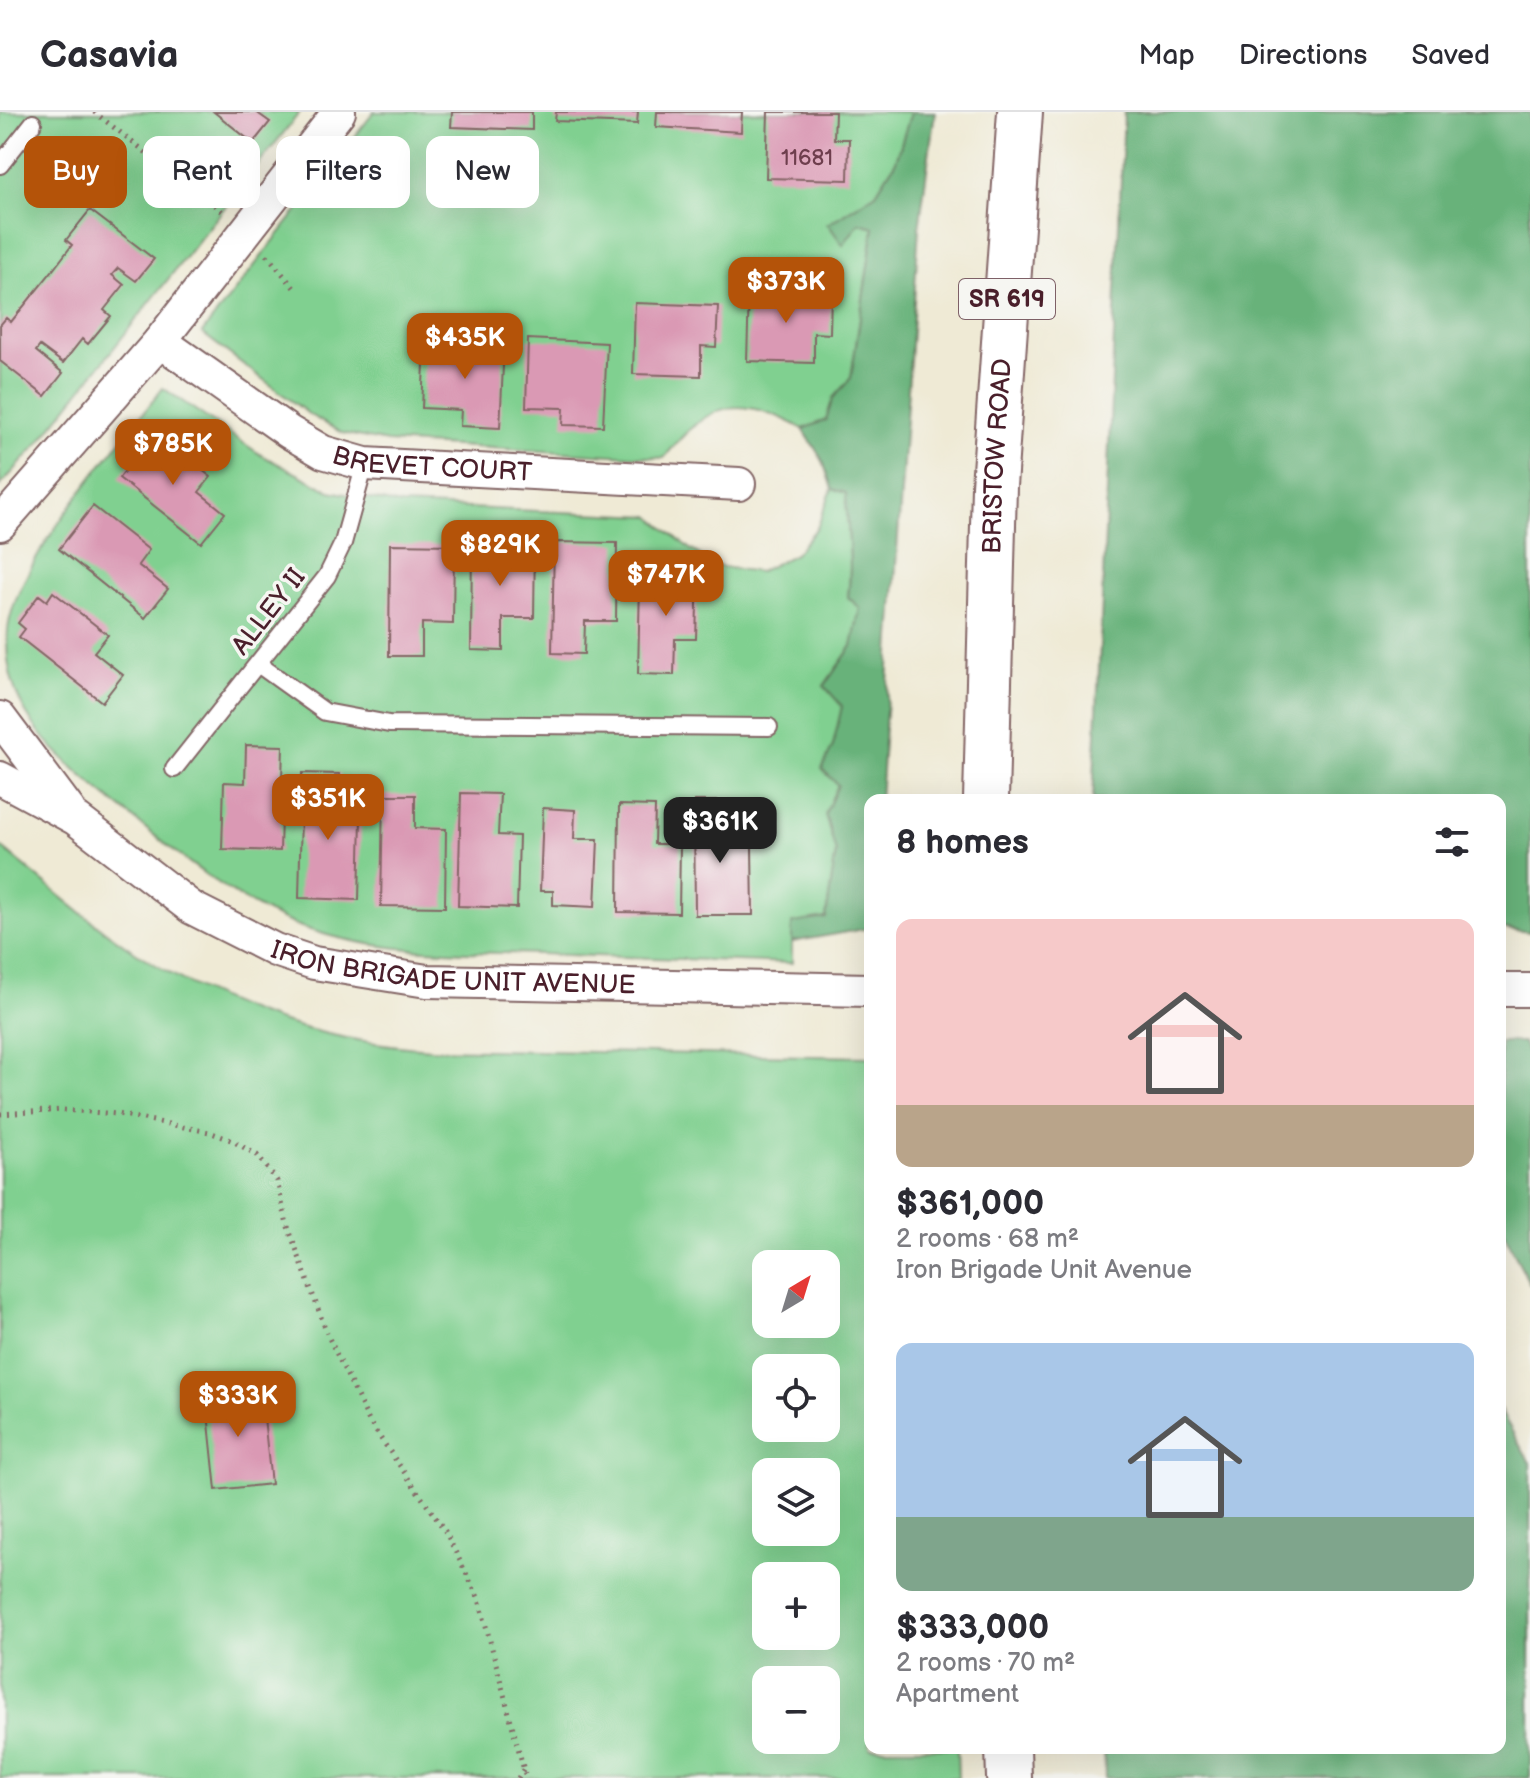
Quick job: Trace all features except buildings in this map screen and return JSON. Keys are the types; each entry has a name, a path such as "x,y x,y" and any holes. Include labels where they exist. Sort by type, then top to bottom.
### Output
{"main road":[{"name":"BRISTOW ROAD","path":"986,794 994,486 1020,112"},
{"path":"1008,1754 1009,1778"}],"street":[{"path":"2,527 160,341 339,112"},
{"name":"BREVET COURT","path":"160,341 289,432 323,452 365,464 739,484"},
{"name":"IRON BRIGADE UNIT AVENUE","path":"0,718 76,819"},
{"name":"IRON BRIGADE UNIT AVENUE","path":"0,778 76,819 192,908 275,950 353,972 427,981 864,990"},
{"path":"1506,990 1530,990"}],"lane":[{"path":"0,165 33,123"},
{"name":"ALLEY II","path":"174,769 327,576 343,543 365,464"},
{"path":"258,664 325,712 389,724 769,727"}],"path":[{"path":"94,112 248,232 295,289"},
{"path":"0,1114 63,1110 118,1114 209,1132 257,1155 277,1181 287,1224 328,1336 370,1423 445,1531 479,1599 526,1778"},
{"path":"518,1778 525,1767"}],"green space":[{"path":"0,112 300,112 281,136 276,136 276,142 260,163 260,136 143,136 143,208 224,208 38,444 0,486"},
{"path":"374,112 911,112 896,161 876,193 828,224 874,226 851,378 833,398 826,420 803,429 760,410 742,407 726,409 696,424 664,458 387,442 342,433 310,415 202,333 299,208 410,208 410,136 355,136"},
{"path":"911,112 935,112 919,228 880,794 864,794 864,929 792,942 792,923 826,918 836,852 825,814 838,785 822,769 833,746 842,706 824,686 852,646 860,608 848,597 850,558 846,493 832,489 823,461 803,429 826,420 833,398 851,378 874,227 859,223 843,245 828,224 876,193 896,161"},
{"path":"1124,112 1530,112 1530,932 1506,929 1506,794 1093,794"},
{"path":"163,388 261,455 330,491 401,505 650,516 690,549 721,567 759,572 795,554 817,528 832,489 846,493 850,558 848,597 860,608 852,646 824,686 843,705 833,746 823,769 838,785 825,814 836,852 826,918 792,924 792,963 439,951 338,938 275,916 228,890 163,842 63,758 32,721 12,679 8,629 15,601 49,537"},
{"path":"0,846 96,924 164,970 236,1005 311,1030 350,1039 431,1049 864,1057 864,1754 957,1754 958,1778 0,1778"},
{"path":"1506,1042 1523,1042 1530,1059 1530,1285 1506,1236"},
{"path":"1506,1421 1530,1463 1530,1778 1105,1778 1104,1754 1506,1754"}]}
